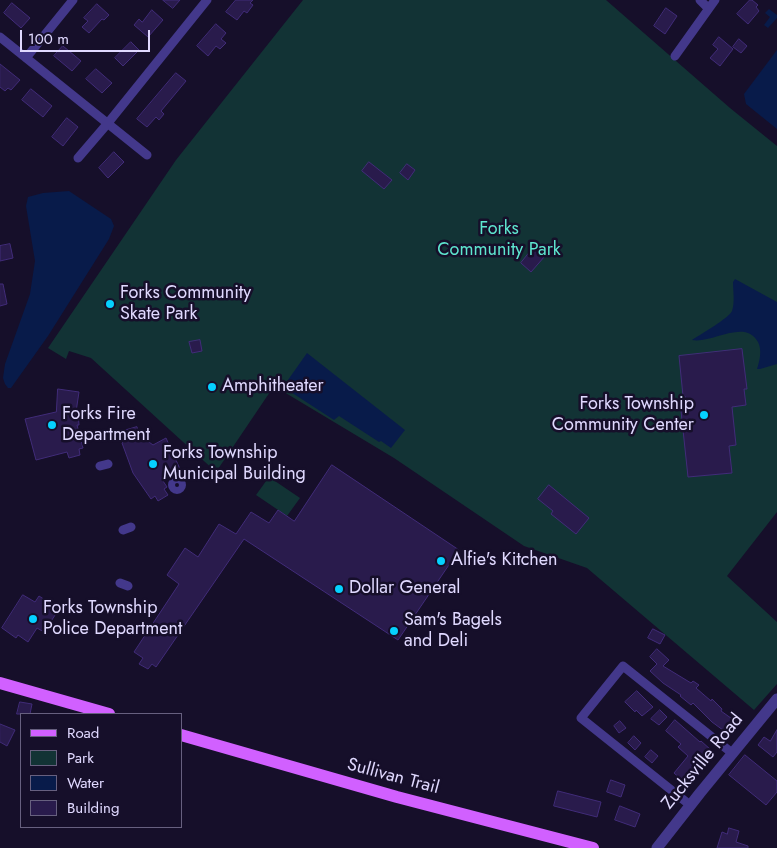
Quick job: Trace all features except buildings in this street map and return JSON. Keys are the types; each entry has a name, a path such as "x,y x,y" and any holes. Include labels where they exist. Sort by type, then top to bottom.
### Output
{"main road":[{"path":"0,683 105,713"},
{"name":"Sullivan Trail","path":"184,736 397,797 589,847"}],"street":[{"path":"26,58 72,0"},
{"path":"78,158 207,0"},
{"path":"700,0 708,8"},
{"path":"675,56 715,0"},
{"path":"0,37 147,155"},
{"path":"690,805 581,718 623,666 732,753"},
{"name":"Zucksville Road","path":"657,848 777,699"}],"green space":[{"name":"Forks Community Park","path":"303,0 606,0 730,108 777,146 777,512 727,576 777,622 777,684 754,710 587,568 524,546 394,458 274,386 216,472 91,358 69,351 66,359 48,348 176,160"},
{"path":"269,477 300,498 287,516 256,495"}],"water":[{"path":"769,9 777,15 777,18 768,28 764,25 770,17 765,13"},
{"path":"777,50 777,129 746,104 744,94"},
{"path":"69,191 111,219 114,226 109,239 48,336 11,388 8,388 3,378 5,364 30,294 35,261 26,206 28,197 43,193"},
{"path":"735,279 777,302 777,364 757,369 760,348 752,335 745,332 737,332 709,339 692,340 730,314 733,308 733,282"},
{"path":"307,353 405,430 391,448 339,416 334,420 283,387"}],"place":[{"name":"Forks Community Skate Park","path":"110,304"},
{"name":"Amphitheater","path":"212,387"},
{"name":"Forks Township Community Center","path":"704,415"},
{"name":"Forks Fire Department","path":"52,425"},
{"name":"Forks Township Municipal Building","path":"153,464"},
{"name":"Alfie's Kitchen","path":"441,561"},
{"name":"Dollar General","path":"339,589"},
{"name":"Forks Township Police Department","path":"33,619"},
{"name":"Sam's Bagels and Deli","path":"394,631"}]}
